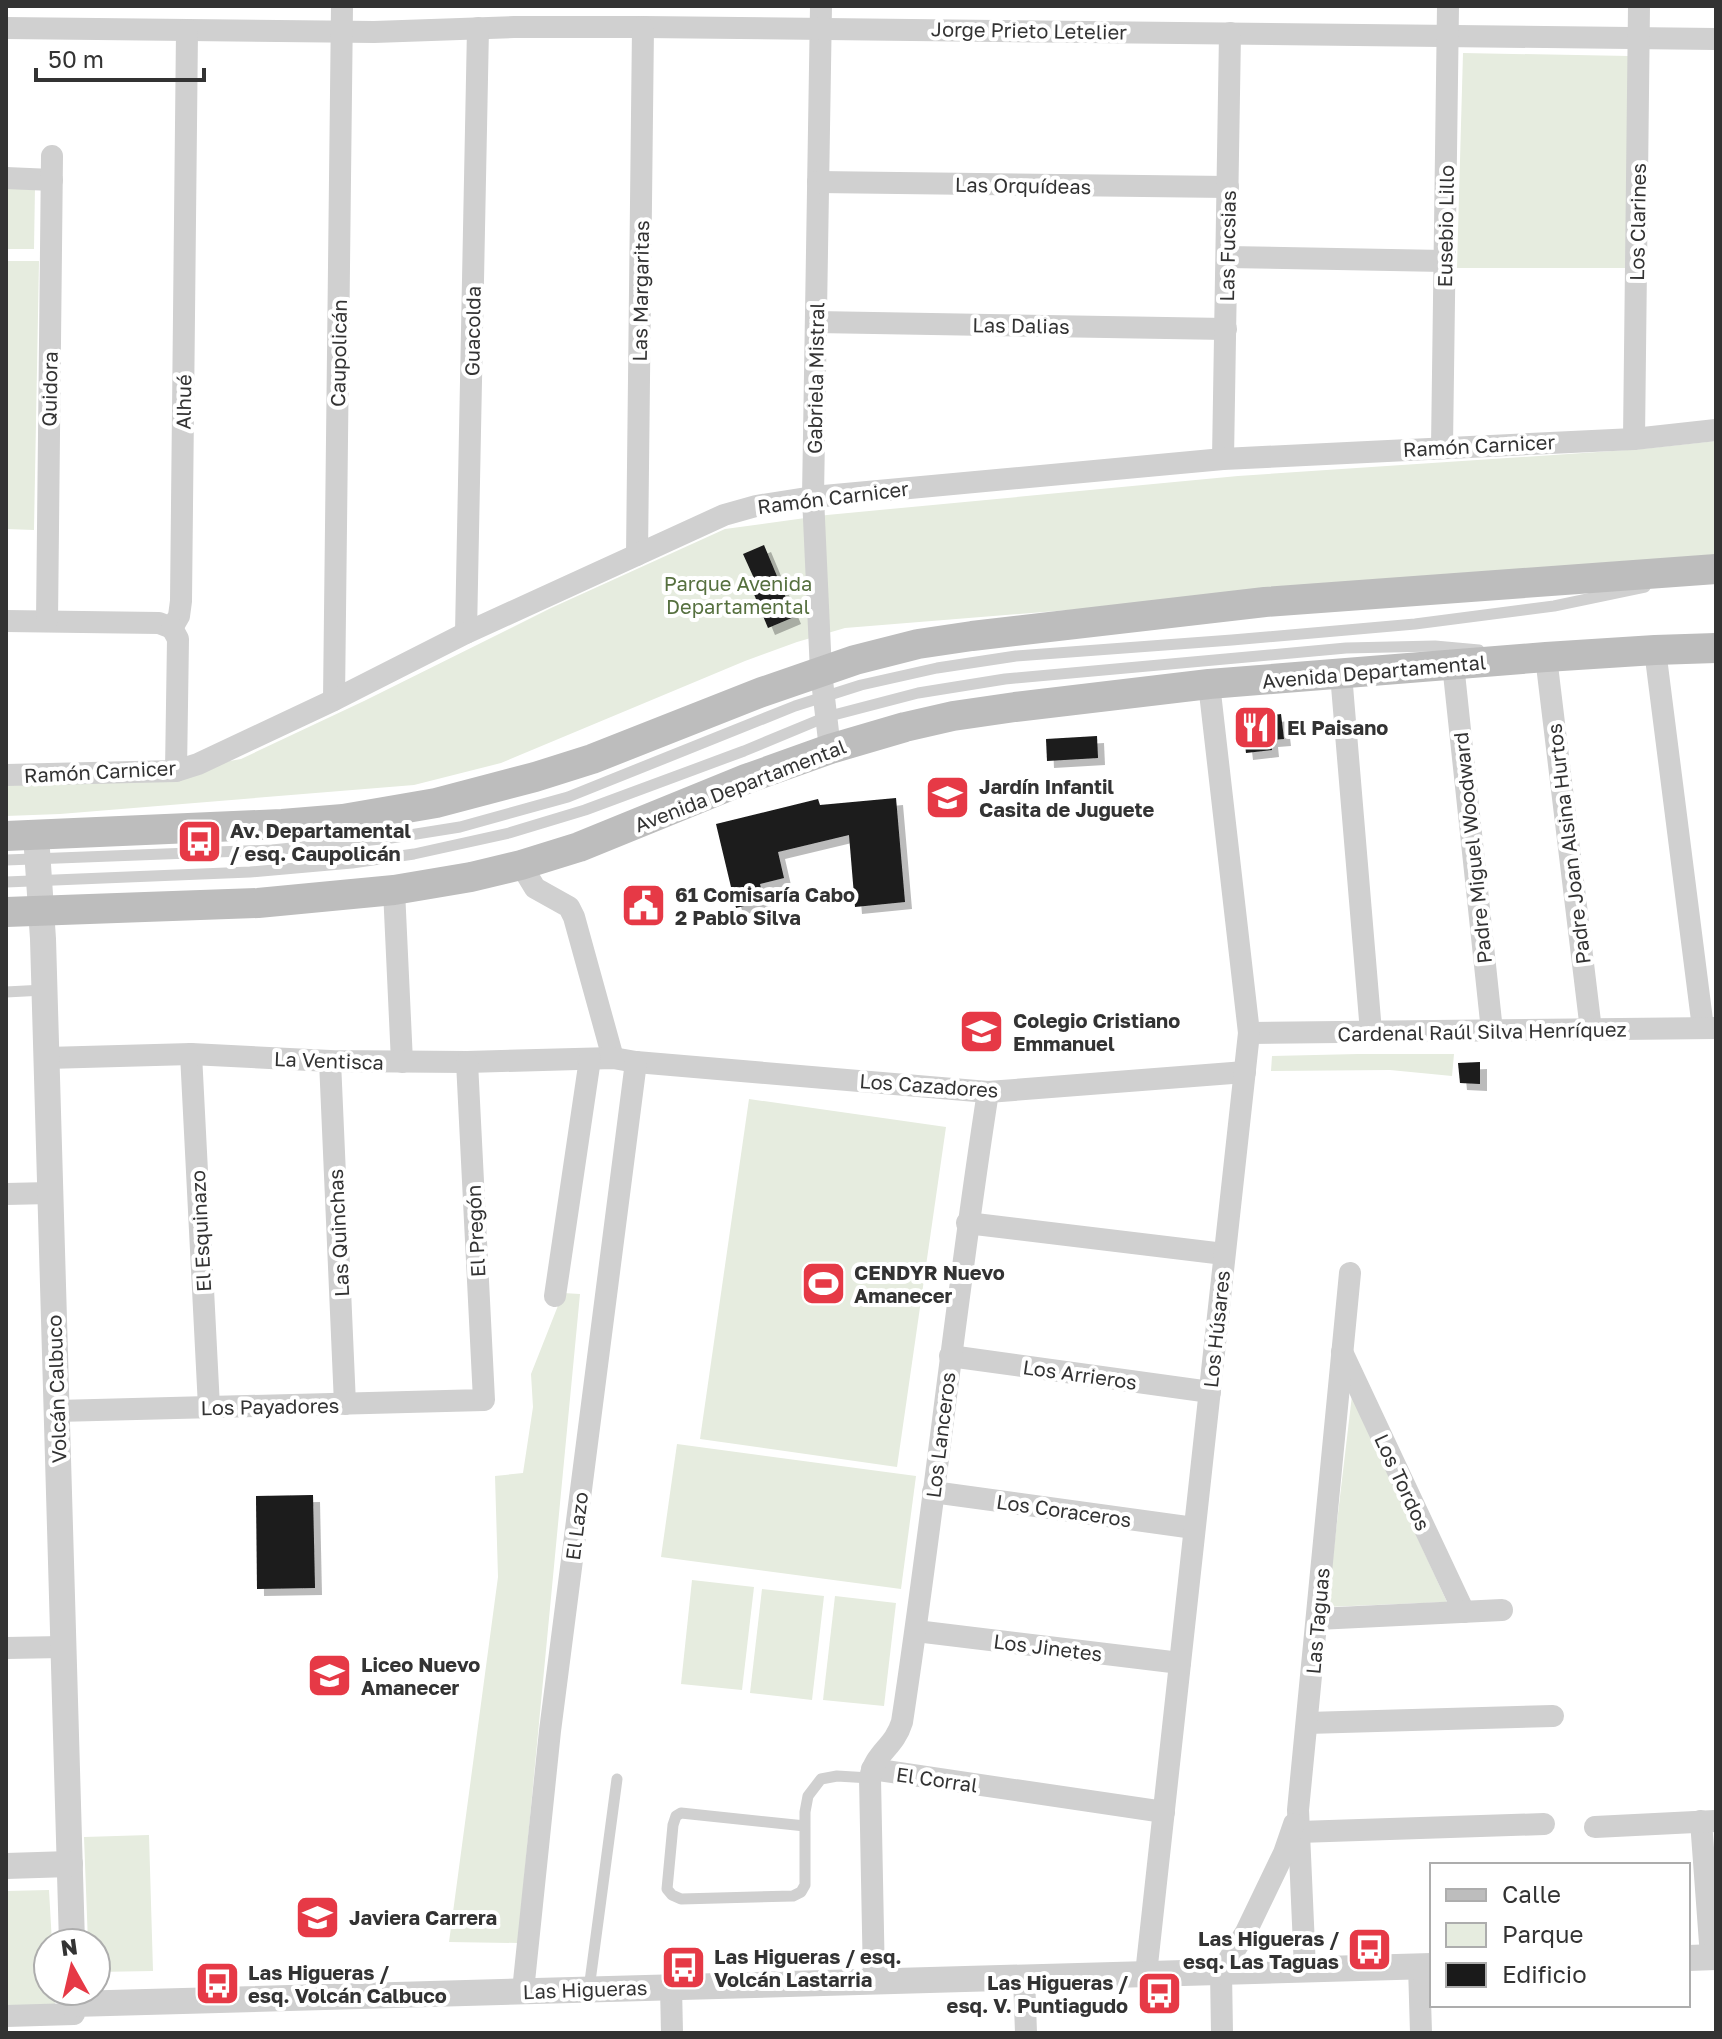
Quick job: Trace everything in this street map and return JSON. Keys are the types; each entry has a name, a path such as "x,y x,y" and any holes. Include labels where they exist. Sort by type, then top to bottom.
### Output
{"main road":[{"path":"30,853 343,819 436,803 592,759 762,692 823,695 855,660 918,644 1265,602 1716,570"},
{"name":"Avenida Departamental","path":"6,912 258,903 448,882 521,865 579,847 746,779 830,749 953,716 1209,684 1546,657 1716,648"}],"street":[{"name":"Caupolicán","path":"334,700 342,6"},
{"name":"Eusebio Lillo","path":"1442,447 1448,6"},
{"name":"Los Clarines","path":"1634,439 1639,6"},
{"name":"Jorge Prieto Letelier","path":"6,28 410,32 478,28 643,27 821,17 1230,33 1716,39"},
{"name":"Gabriela Mistral","path":"821,17 813,497 823,695 830,749"},
{"name":"Las Margaritas","path":"637,555 643,27"},
{"name":"Guacolda","path":"466,633 478,28"},
{"name":"Alhué","path":"176,771 178,639 172,628 179,616 181,601 187,30"},
{"name":"Las Fucsias","path":"1223,459 1230,33"},
{"name":"Quidora","path":"47,621 52,156"},
{"path":"6,178 52,180"},
{"name":"Las Orquídeas","path":"818,182 1228,187"},
{"path":"1227,257 1444,261"},
{"name":"Las Dalias","path":"816,322 1226,329"},
{"name":"Ramón Carnicer","path":"6,775 176,771 198,764 466,633 724,515 756,506 813,497 1223,459 1634,439 1716,430"},
{"path":"6,621 159,623 172,628"},
{"path":"1655,650 1710,1028"},
{"name":"Padre Joan Alsina Hurtos","path":"1546,657 1591,1030"},
{"name":"Padre Miguel Woodward","path":"1453,664 1492,1031"},
{"path":"1341,674 1371,1032"},
{"name":"Los Húsares","path":"1146,1974 1249,1033 1209,684"},
{"name":"Volcán Calbuco","path":"30,853 41,910 47,1058 72,1927"},
{"path":"521,865 535,888 569,907 574,917 613,1058"},
{"path":"394,890 402,1062"},
{"name":"Cardenal Raúl Silva Henríquez","path":"1249,1033 1710,1028"},
{"name":"La Ventisca","path":"47,1058 191,1054 330,1061 467,1062 613,1058"},
{"name":"El Esquinazo","path":"191,1054 209,1407"},
{"name":"Los Cazadores","path":"613,1058 988,1092 1245,1072"},
{"path":"555,1296 590,1059"},
{"name":"Las Quinchas","path":"330,1061 345,1404"},
{"name":"El Pregón","path":"467,1062 484,1400"},
{"name":"El Lazo","path":"523,1991 550,1731 636,1062"},
{"name":"Los Lanceros","path":"871,1774 877,1758 898,1735 902,1722 967,1223 988,1092"},
{"path":"6,1194 50,1193"},
{"path":"967,1223 1224,1254"},
{"name":"Las Taguas","path":"1305,1969 1299,1821 1350,1273"},
{"name":"Los Tordos","path":"1342,1351 1464,1612"},
{"name":"Los Arrieros","path":"950,1356 1210,1392"},
{"name":"Los Payadores","path":"57,1411 484,1400"},
{"name":"Los Coraceros","path":"933,1492 1194,1528"},
{"path":"1317,1619 1502,1610"},
{"name":"Los Jinetes","path":"916,1631 1180,1663"},
{"path":"6,1648 63,1647"},
{"path":"1307,1723 1553,1716"},
{"name":"El Corral","path":"874,1981 871,1774 1164,1812"},
{"path":"1222,2033 1221,1972 1246,1932 1299,1821 1544,1824"},
{"path":"1595,1827 1708,1821 1705,1957"},
{"path":"6,1866 70,1864"},
{"path":"1421,2033 1425,1966"},
{"name":"Las Higueras","path":"73,2010 523,1991 1425,1966"},
{"path":"1024,1977 1026,2033"},
{"path":"671,1987 672,2033"},
{"path":"6,2016 73,2010"}],"lane":[{"path":"6,860 30,853 250,872 352,863 427,851 509,833 585,810 744,751 823,695 918,693 1005,679 1346,648 1435,646 1546,657"},
{"path":"6,882 30,853"},
{"path":"6,992 44,990"},
{"path":"805,1826 681,1813 676,1816 673,1825 667,1889 681,1899 793,1896 801,1892 805,1885 805,1826 805,1812 808,1796 821,1779 871,1774"},
{"path":"589,1989 617,1779"}],"green space":[{"path":"1463,53 1629,56 1627,268 1457,268"},
{"path":"6,186 35,187 34,249 6,249"},
{"path":"6,261 39,261 34,530 6,529"},
{"name":"Parque Avenida Departamental","path":"1716,441 1716,560 845,628 745,661 501,763 414,785 6,816 6,784 105,783 241,759 551,608 725,529 827,515 1238,476 1642,449"},
{"path":"1454,1054 1452,1076 1390,1070 1271,1071 1272,1056"},
{"name":"CENDYR Nuevo Amanecer","path":"749,1099 946,1127 897,1467 700,1439"},
{"path":"563,1293 580,1294 518,1943 449,1942 498,1577 495,1476 523,1473 533,1407 531,1374"},
{"path":"1352,1395 1447,1602 1327,1607"},
{"path":"677,1444 916,1476 901,1589 661,1557"},
{"path":"692,1580 754,1587 742,1690 681,1684"},
{"path":"762,1589 824,1596 812,1700 750,1693"},
{"path":"835,1596 896,1603 884,1706 823,1700"},
{"path":"149,1835 153,1971 112,1972 112,1927 87,1927 84,1837"},
{"path":"49,1890 51,1927 32,1927 32,2005 6,2006 6,1891"}],"building":[{"path":"764,545 794,617 768,628 751,587 757,585 743,554"},
{"path":"1281,714 1284,739 1271,740 1272,750 1246,753 1242,719"},
{"path":"1097,736 1098,758 1047,761 1046,739"},
{"path":"896,798 905,902 855,907 849,835 778,852 784,878 760,884 764,901 736,908 716,824 818,799 820,805"},
{"path":"1480,1062 1480,1084 1460,1083 1458,1063"},
{"path":"313,1495 315,1588 257,1589 256,1496"}],"place":[{"name":"El Paisano","path":"1256,727"},
{"name":"Jardín Infantil Casita de Juguete","path":"948,797"},
{"name":"Av. Departamental / esq. Caupolicán","path":"199,842"},
{"name":"61 Comisaría Cabo 2 Pablo Silva","path":"644,905"},
{"name":"Colegio Cristiano Emmanuel","path":"982,1031"},
{"name":"CENDYR Nuevo Amanecer","path":"823,1283"},
{"name":"Liceo Nuevo Amanecer","path":"330,1676"},
{"name":"Javiera Carrera","path":"318,1917"},
{"name":"Las Higueras / esq. Las Taguas","path":"1370,1950"},
{"name":"Las Higueras / esq. Volcán Lastarria","path":"683,1967"},
{"name":"Las Higueras / esq. Volcán Calbuco","path":"217,1984"},
{"name":"Las Higueras / esq. V. Puntiagudo","path":"1159,1993"}]}
